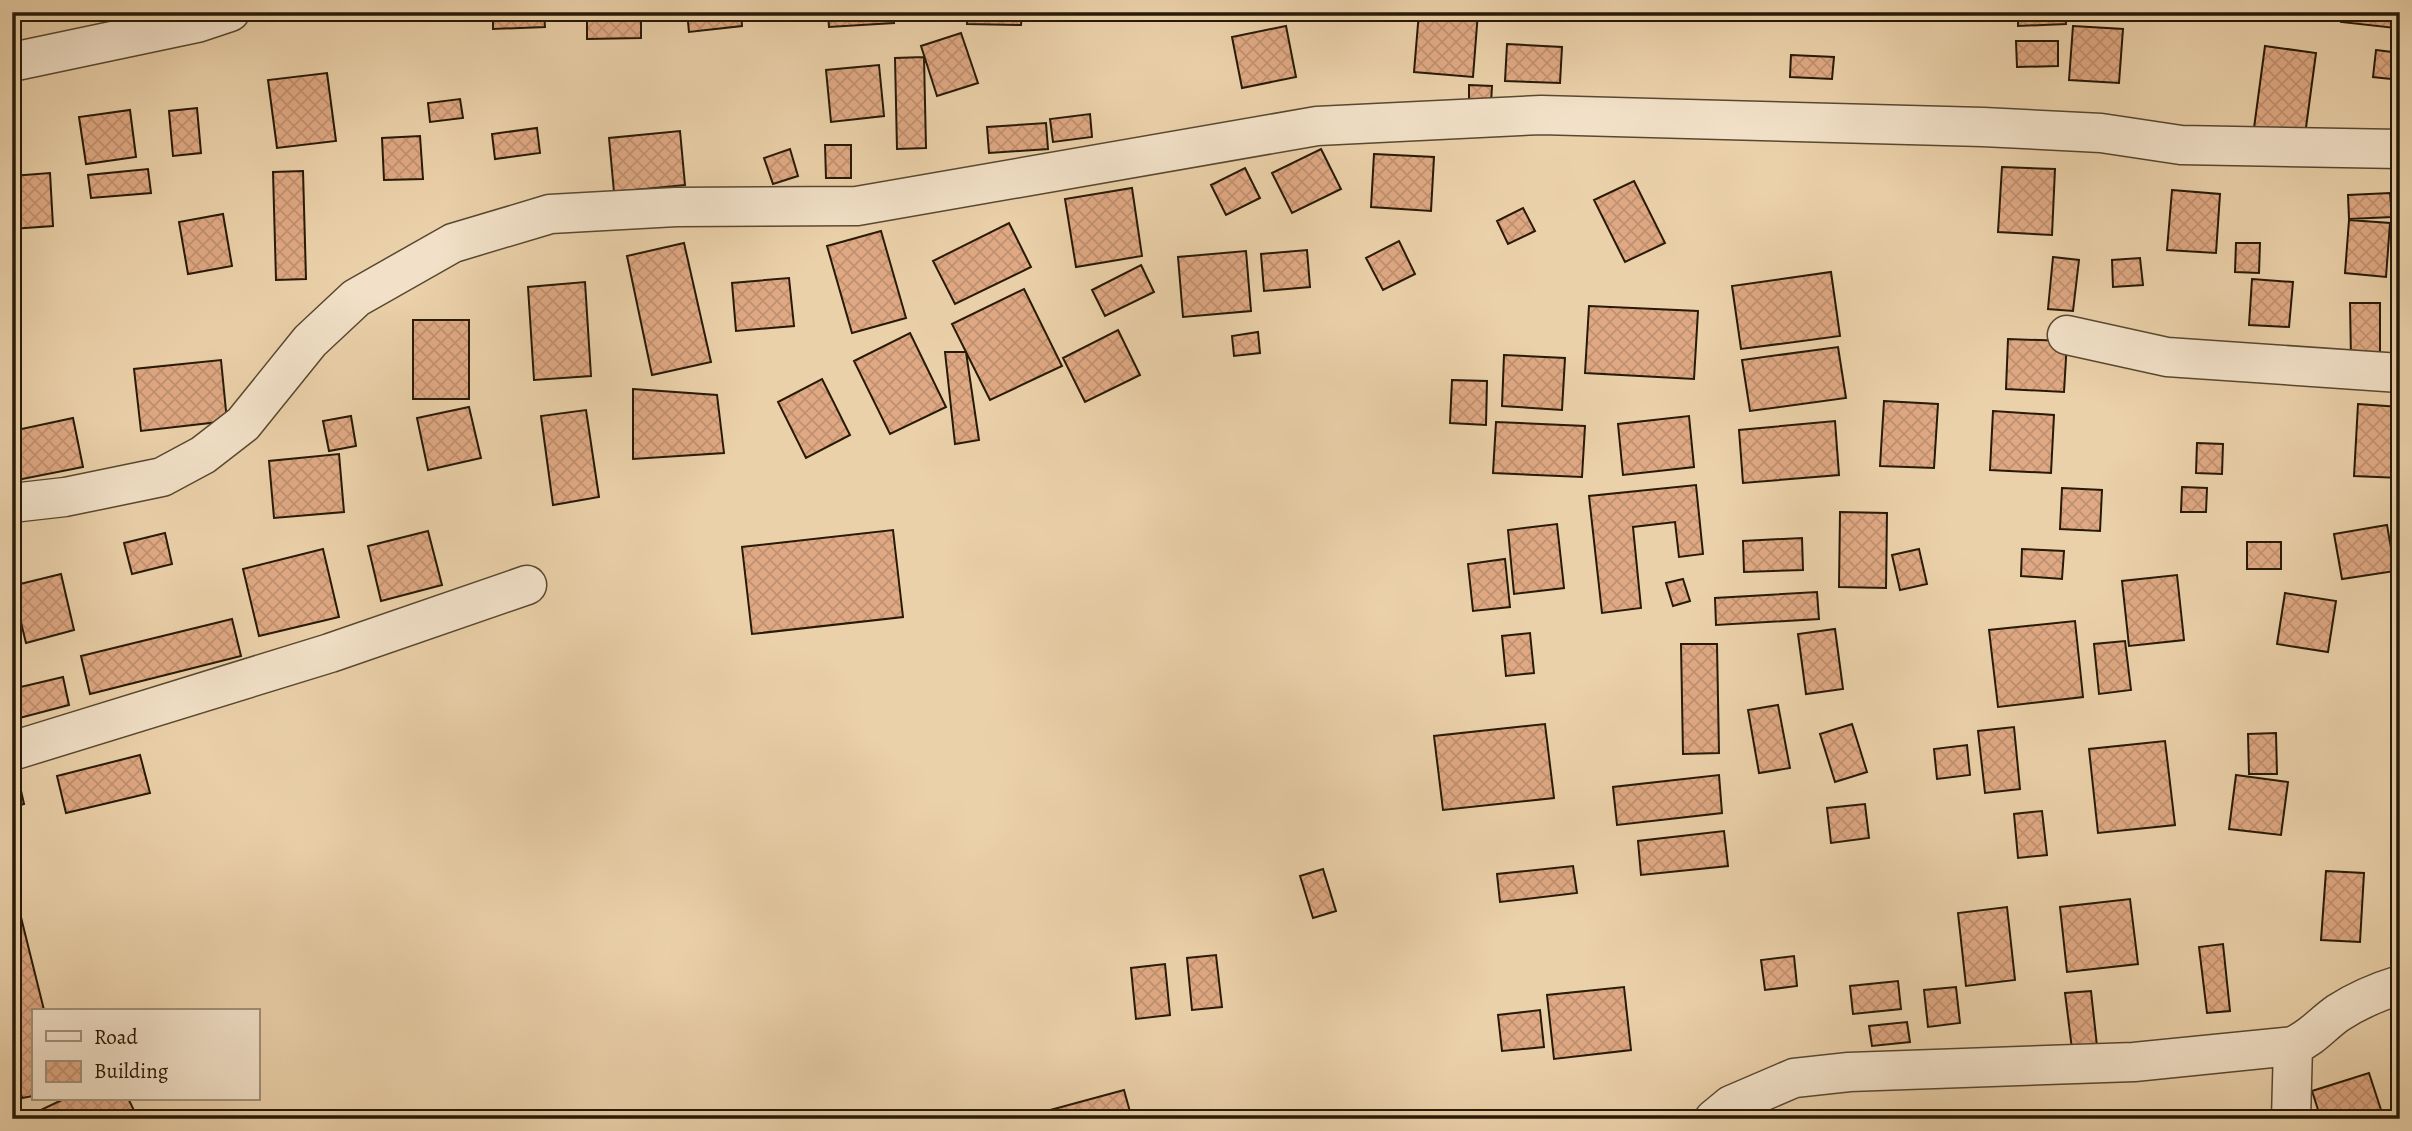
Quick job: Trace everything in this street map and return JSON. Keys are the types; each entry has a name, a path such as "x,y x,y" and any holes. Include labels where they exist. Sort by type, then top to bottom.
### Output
{"street":[{"path":"12,62 186,26 230,12"},
{"path":"12,503 65,497 162,477 203,455 243,424 310,341 355,298 453,243 550,214 676,207 857,206 1317,126 1541,115 1983,127 2101,133 2181,145 2400,149"},
{"path":"2067,335 2167,357 2400,373"},
{"path":"12,751 330,653 527,585"},
{"path":"1714,1119 1731,1105 1794,1078 1849,1072 2134,1062 2293,1046 2308,1039 2337,1014 2371,994 2400,985"},
{"path":"2291,1119 2293,1046"}],"building":[{"path":"493,12 544,12 545,27 493,29"},
{"path":"587,12 641,12 641,38 587,39"},
{"path":"687,12 741,12 742,26 689,32"},
{"path":"828,12 893,12 894,23 829,27"},
{"path":"968,12 1022,12 1021,25 967,24"},
{"path":"1419,12 1478,12 1473,77 1414,72"},
{"path":"2018,12 2065,12 2066,24 2018,26"},
{"path":"2343,12 2397,12 2395,28 2341,22"},
{"path":"1286,26 1296,77 1242,88 1232,37"},
{"path":"2073,26 2123,29 2119,83 2069,80"},
{"path":"961,33 978,83 937,96 921,46"},
{"path":"2016,41 2058,41 2058,66 2017,67"},
{"path":"1507,44 1562,47 1560,83 1505,81"},
{"path":"2265,46 2316,53 2305,135 2254,128"},
{"path":"2376,50 2400,53 2400,80 2373,77"},
{"path":"1791,55 1834,57 1832,79 1790,77"},
{"path":"924,57 926,148 897,149 895,58"},
{"path":"879,65 884,116 831,122 826,70"},
{"path":"327,73 336,141 277,148 268,80"},
{"path":"1469,85 1492,86 1491,103 1469,101"},
{"path":"460,99 463,118 430,122 428,103"},
{"path":"197,108 201,153 173,156 169,111"},
{"path":"130,110 136,157 86,164 79,117"},
{"path":"1090,114 1092,137 1053,142 1050,119"},
{"path":"1046,123 1048,149 989,153 987,127"},
{"path":"537,128 540,153 495,159 492,134"},
{"path":"680,131 685,185 614,192 609,138"},
{"path":"420,136 423,179 384,180 382,138"},
{"path":"825,145 851,145 851,178 826,178"},
{"path":"790,149 798,176 773,184 764,158"},
{"path":"1321,149 1341,189 1292,213 1272,173"},
{"path":"1374,154 1434,157 1431,211 1371,207"},
{"path":"2002,167 2055,169 2052,235 1998,232"},
{"path":"1245,168 1260,198 1226,215 1211,185"},
{"path":"148,169 151,193 91,198 88,175"},
{"path":"303,171 306,279 276,280 273,172"},
{"path":"50,173 53,226 12,229 12,176"},
{"path":"1634,181 1665,243 1625,262 1594,200"},
{"path":"1132,188 1142,256 1076,267 1065,199"},
{"path":"2172,190 2220,194 2216,253 2167,250"},
{"path":"2390,193 2392,217 2349,219 2348,195"},
{"path":"1523,208 1535,231 1508,244 1497,221"},
{"path":"223,214 232,266 188,274 179,222"},
{"path":"2349,220 2390,223 2386,277 2345,273"},
{"path":"1009,223 1031,267 955,304 933,261"},
{"path":"881,231 906,318 852,333 827,246"},
{"path":"1399,241 1415,274 1383,290 1366,258"},
{"path":"684,243 711,362 652,375 627,256"},
{"path":"2236,243 2260,243 2259,273 2235,272"},
{"path":"1307,250 1310,287 1264,291 1261,254"},
{"path":"1246,251 1251,311 1183,317 1178,257"},
{"path":"2053,257 2079,260 2073,311 2048,309"},
{"path":"2140,258 2143,285 2113,287 2112,260"},
{"path":"1141,265 1154,292 1105,316 1092,290"},
{"path":"1831,272 1840,336 1741,349 1732,286"},
{"path":"789,278 794,326 736,331 732,283"},
{"path":"2252,279 2293,282 2289,327 2249,325"},
{"path":"585,282 591,376 534,380 528,287"},
{"path":"2392,284 2400,284 2400,331 2391,330"},
{"path":"1024,289 1062,366 990,400 952,324"},
{"path":"2350,303 2380,303 2380,359 2351,359"},
{"path":"1589,306 1698,311 1694,379 1585,373"},
{"path":"413,320 469,320 469,399 413,399"},
{"path":"1118,330 1140,375 1085,402 1063,358"},
{"path":"1258,332 1260,353 1234,356 1232,336"},
{"path":"910,333 946,407 890,434 854,361"},
{"path":"2008,339 2067,341 2064,392 2006,389"},
{"path":"1838,347 1846,398 1750,411 1742,360"},
{"path":"945,352 966,352 979,440 955,444"},
{"path":"1504,355 1565,358 1562,410 1502,406"},
{"path":"221,360 227,421 141,431 134,369"},
{"path":"822,379 850,435 806,458 778,402"},
{"path":"1452,380 1487,381 1486,425 1450,423"},
{"path":"633,389 717,395 724,453 633,459"},
{"path":"1884,401 1938,404 1934,468 1880,466"},
{"path":"2358,404 2400,407 2400,478 2354,476"},
{"path":"469,407 481,458 428,470 417,418"},
{"path":"586,410 599,497 553,505 541,416"},
{"path":"1993,411 2054,415 2051,473 1990,470"},
{"path":"351,416 356,446 329,451 323,421"},
{"path":"1689,416 1694,467 1623,475 1618,424"},
{"path":"73,418 83,467 12,481 12,431"},
{"path":"1835,421 1839,475 1743,483 1739,430"},
{"path":"1496,422 1585,426 1582,477 1493,473"},
{"path":"2197,443 2223,444 2222,474 2196,473"},
{"path":"339,454 344,512 274,518 269,461"},
{"path":"1696,485 1703,554 1679,557 1675,522 1633,527 1641,608 1602,613 1589,496"},
{"path":"2182,487 2207,488 2206,512 2181,512"},
{"path":"2062,488 2102,490 2100,531 2060,529"},
{"path":"1840,512 1887,513 1886,588 1839,587"},
{"path":"1557,524 1564,588 1514,594 1508,530"},
{"path":"2387,525 2395,571 2342,579 2334,534"},
{"path":"893,530 903,617 752,634 742,547"},
{"path":"428,531 442,585 381,601 368,546"},
{"path":"165,533 172,564 132,574 124,543"},
{"path":"1802,538 1803,570 1744,572 1743,541"},
{"path":"2247,542 2281,542 2281,569 2247,569"},
{"path":"323,549 339,617 259,636 243,569"},
{"path":"1919,549 1927,584 1900,590 1892,555"},
{"path":"2022,549 2064,551 2062,579 2021,576"},
{"path":"1505,559 1510,607 1473,611 1468,564"},
{"path":"61,574 74,630 26,643 12,586"},
{"path":"2177,575 2184,640 2129,646 2122,581"},
{"path":"1683,579 1690,601 1673,606 1666,583"},
{"path":"1817,592 1819,619 1716,625 1715,598"},
{"path":"2285,593 2336,601 2328,652 2277,644"},
{"path":"232,619 241,656 90,694 81,656"},
{"path":"2075,621 2083,697 1998,707 1989,630"},
{"path":"1835,629 1843,689 1806,694 1798,634"},
{"path":"1530,633 1534,673 1506,676 1502,636"},
{"path":"2125,641 2131,690 2099,694 2094,644"},
{"path":"1681,644 1717,644 1719,753 1683,754"},
{"path":"2396,648 2400,648 2400,670 2395,670"},
{"path":"63,677 69,705 12,720 12,689"},
{"path":"1778,705 1790,768 1759,773 1748,710"},
{"path":"1545,724 1554,798 1443,810 1434,736"},
{"path":"1852,724 1867,772 1835,782 1820,734"},
{"path":"2014,727 2020,789 1985,793 1978,731"},
{"path":"2276,733 2277,774 2249,774 2248,734"},
{"path":"2165,741 2175,825 2098,833 2089,749"},
{"path":"1967,745 1970,775 1937,779 1934,749"},
{"path":"140,755 150,793 66,813 57,776"},
{"path":"1719,775 1722,813 1617,825 1613,787"},
{"path":"2236,775 2288,782 2281,835 2229,829"},
{"path":"19,782 24,804 12,807 12,784"},
{"path":"1865,804 1869,838 1831,843 1827,808"},
{"path":"2042,811 2047,855 2018,858 2014,814"},
{"path":"1724,831 1728,866 1641,875 1638,841"},
{"path":"1573,866 1577,893 1500,902 1497,874"},
{"path":"1323,869 1336,911 1313,918 1300,876"},
{"path":"2326,871 2364,873 2360,942 2321,940"},
{"path":"12,881 44,1009 32,1009 32,1096 22,1098 12,1059"},
{"path":"2130,899 2138,964 2067,972 2060,907"},
{"path":"2007,907 2015,980 1966,986 1958,913"},
{"path":"2223,944 2230,1011 2207,1013 2199,947"},
{"path":"1216,955 1222,1007 1192,1010 1187,958"},
{"path":"1794,956 1797,986 1765,990 1761,960"},
{"path":"1165,964 1170,1015 1136,1019 1131,968"},
{"path":"1898,981 1901,1009 1853,1014 1850,986"},
{"path":"1624,987 1631,1050 1554,1059 1547,995"},
{"path":"1956,987 1960,1023 1928,1027 1924,990"},
{"path":"2091,991 2097,1046 2072,1049 2065,993"},
{"path":"1540,1010 1544,1047 1502,1051 1498,1015"},
{"path":"1907,1022 1910,1042 1872,1046 1869,1026"},
{"path":"2369,1073 2384,1119 2321,1119 2312,1091"},
{"path":"1124,1090 1132,1119 1017,1119"},
{"path":"62,1100 129,1100 138,1119 22,1119"},
{"path":"1171,1110 1172,1119 1154,1119 1153,1112"},
{"path":"1351,1110 1352,1119 1317,1119 1317,1114"},
{"path":"2257,1110 2258,1119 2208,1119 2208,1115"}]}
